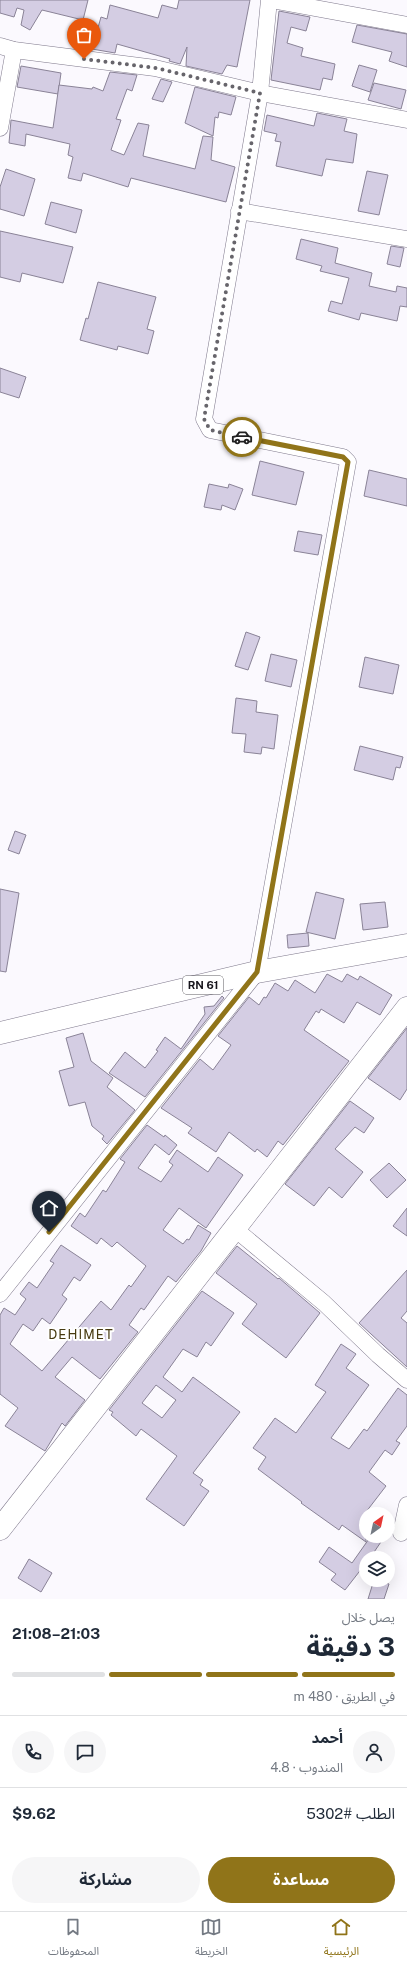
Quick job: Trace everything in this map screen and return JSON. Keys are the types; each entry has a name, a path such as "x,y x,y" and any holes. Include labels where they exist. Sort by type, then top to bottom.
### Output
{"street":[{"path":"0,1294 257,972 348,462 343,457 210,430 204,419 260,93 270,0 407,25"},
{"path":"0,128 7,48 156,68 260,93 407,120"},
{"path":"239,211 407,239"},
{"name":"RN 61","path":"0,1033 257,972 407,945"},
{"path":"0,1529 407,1008"},
{"path":"235,1229 324,1303 378,1355 407,1380"},
{"path":"401,1533 407,1506"}],"building":[{"path":"0,0 88,0 83,20 42,10 30,30 21,25 24,10 17,8 14,17 0,13"},
{"path":"179,0 250,0 237,67 227,65 222,74 186,66 187,47 180,64 169,61 170,59 117,44 115,53 92,49 101,17 107,19 110,5 158,18 162,5 177,9"},
{"path":"279,11 310,17 306,31 291,27 287,43 303,48 301,56 335,64 332,80 323,78 320,90 271,80"},
{"path":"357,25 407,34 407,67 389,61 392,52 352,42"},
{"path":"359,65 377,70 370,92 352,86"},
{"path":"21,66 61,73 58,94 17,87"},
{"path":"110,72 137,75 132,91 127,89 116,119 121,120 111,150 124,155 138,123 149,125 143,156 195,169 203,136 213,137 211,160 235,167 226,202 131,178 128,187 83,173 81,181 68,178 73,157 68,155 70,144 26,134 25,146 9,143 11,120 53,128 59,85 92,89 93,87 103,91"},
{"path":"161,79 172,82 163,102 152,99"},
{"path":"374,83 406,90 401,109 368,100"},
{"path":"195,87 236,97 231,115 219,112 218,118 215,117 213,136 185,123"},
{"path":"317,113 347,119 344,131 357,134 353,163 326,159 322,176 276,166 281,142 275,141 277,134 264,131 267,115 314,126"},
{"path":"6,169 35,179 24,216 0,209 0,187"},
{"path":"367,171 388,175 379,215 358,211"},
{"path":"51,202 82,210 76,233 45,224"},
{"path":"0,231 73,247 63,283 22,273 20,282 0,277"},
{"path":"301,239 338,248 335,263 372,273 369,286 396,292 397,286 407,288 407,307 400,306 397,321 361,313 359,320 328,311 331,301 342,304 349,278 320,271 322,266 296,259"},
{"path":"391,246 404,248 400,267 387,264"},
{"path":"98,282 156,297 147,329 154,331 148,354 118,346 117,350 80,340 86,318 88,319"},
{"path":"0,368 26,377 19,398 0,392"},
{"path":"260,461 304,472 296,505 252,495"},
{"path":"369,470 407,479 407,506 364,496"},
{"path":"209,484 228,488 229,484 243,489 235,510 222,505 221,510 204,507"},
{"path":"298,531 322,535 318,555 294,551"},
{"path":"246,632 260,637 248,670 235,666"},
{"path":"271,654 297,660 291,687 265,681"},
{"path":"365,657 399,665 393,694 359,687"},
{"path":"236,698 257,701 256,712 278,715 274,749 262,747 261,754 244,752 246,734 232,733"},
{"path":"360,746 403,757 400,768 396,767 393,780 354,770"},
{"path":"15,831 26,835 19,854 8,850"},
{"path":"0,889 19,893 6,972 0,971"},
{"path":"316,892 344,899 335,939 306,932"},
{"path":"385,902 388,927 363,930 360,904"},
{"path":"308,933 309,946 288,948 287,935"},
{"path":"327,974 342,982 347,974 358,980 360,976 392,995 380,1015 357,1002 344,1023 321,1009 319,1013 316,1011 304,1030 349,1061 283,1145 278,1141 267,1157 257,1149 255,1152 229,1132 216,1152 188,1133 192,1128 161,1108 200,1059 213,1070 231,1045 218,1036 249,997 259,1005 264,997 266,998 275,983 288,991 295,980 315,993"},
{"path":"222,996 224,998 145,1097 109,1073 125,1052 145,1068 158,1051 156,1050 165,1037 181,1049 205,1014 204,1007 214,1006"},
{"path":"407,1028 407,1089 400,1100 368,1078"},
{"path":"83,1033 91,1061 113,1078 107,1087 135,1110 107,1144 102,1139 104,1136 92,1126 85,1102 69,1106 59,1071 74,1067 66,1038"},
{"path":"350,1101 374,1118 364,1133 355,1127 335,1149 363,1172 342,1198 329,1187 314,1206 285,1184"},
{"path":"147,1125 164,1137 165,1135 177,1145 169,1155 155,1144 138,1168 161,1182 173,1165 169,1162 177,1150 208,1172 218,1157 243,1175 206,1228 179,1208 163,1230 183,1244 187,1239 189,1240 198,1225 211,1233 201,1251 176,1282 168,1276 144,1310 141,1308 129,1325 138,1332 100,1379 72,1357 55,1377 85,1400 65,1426 62,1423 45,1451 5,1426 18,1408 0,1394 0,1315 4,1308 15,1315 26,1299 20,1294 29,1282 37,1288 54,1263 50,1261 61,1245 91,1265 80,1281 74,1277 62,1295 67,1299 50,1324 42,1318 33,1331 23,1324 10,1344 42,1371 101,1301 111,1310 129,1285 131,1287 146,1266 117,1242 112,1247 101,1238 97,1244 71,1226 80,1213 85,1217 103,1190 106,1192 125,1162 120,1159"},
{"path":"389,1163 406,1180 387,1198 370,1180"},
{"path":"407,1208 407,1236 393,1226"},
{"path":"237,1246 278,1279 279,1278 320,1313 286,1358 242,1324 257,1304 216,1273"},
{"path":"407,1270 407,1311 401,1318 407,1323 407,1367 359,1323"},
{"path":"202,1291 234,1313 211,1346 206,1342 197,1357 183,1349 163,1377 182,1392 193,1377 240,1412 193,1473 203,1480 200,1485 209,1491 184,1526 146,1499 177,1456 141,1429 136,1436 111,1415 113,1412 109,1410","holes":["156,1385 176,1400 162,1418 142,1403"]},
{"path":"341,1344 356,1354 346,1368 369,1385 331,1438 349,1449 364,1429 367,1431 398,1388 407,1395 407,1426 396,1441 400,1443 392,1455 385,1450 369,1472 386,1486 370,1507 359,1507 359,1537 342,1525 339,1530 301,1503 302,1502 258,1469 266,1457 253,1448 275,1418 296,1433 326,1392 315,1385"},
{"path":"366,1543 380,1543 375,1551 360,1551"},
{"path":"329,1547 352,1563 359,1553 359,1572 345,1590 331,1580 336,1574 319,1562"},
{"path":"29,1559 52,1573 41,1592 18,1578"},
{"path":"372,1587 388,1587 384,1599 368,1599"}],"way so far":[{"path":"84,59 156,68 260,93 204,419 210,430 242,437"}],"district":[{"name":"DEHIMET","path":"81,1334"}],"route":[{"path":"49,1232 257,972 348,462 343,457 242,437"}]}
